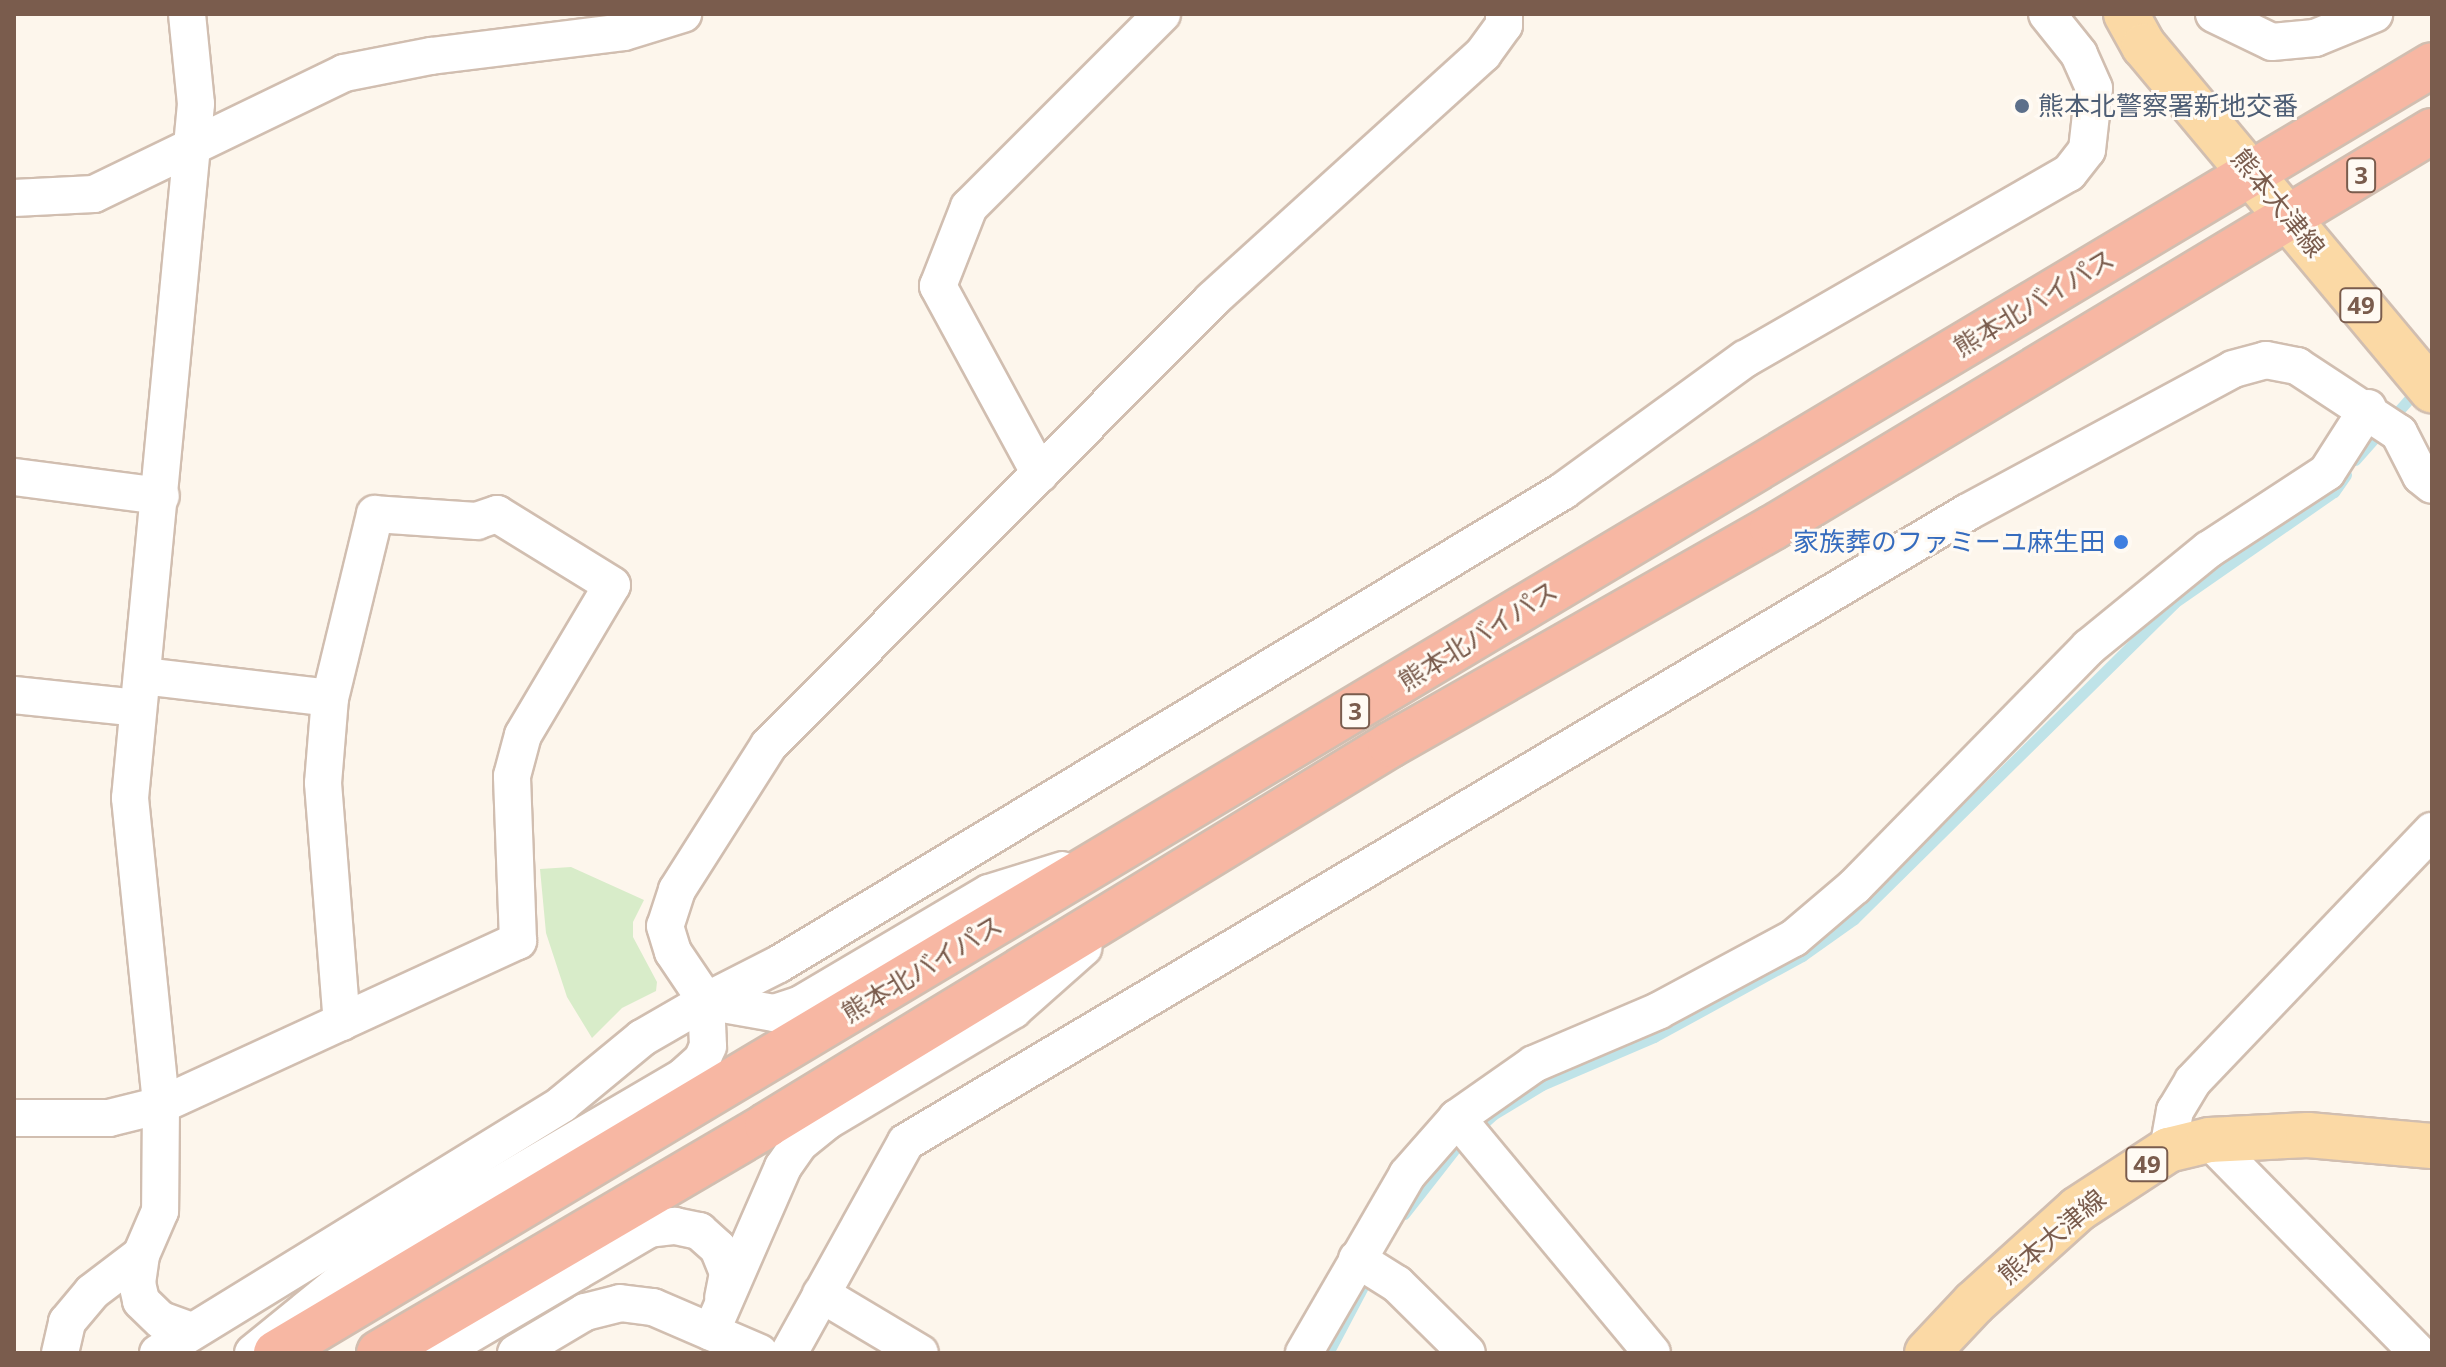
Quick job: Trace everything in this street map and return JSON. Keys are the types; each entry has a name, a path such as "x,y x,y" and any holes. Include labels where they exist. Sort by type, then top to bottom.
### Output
{"highway":[{"name":"熊本北バイパス","path":"276,1353 2432,65"},
{"name":"熊本北バイパス","path":"379,1353 1390,745 1772,528 2432,131"}],"main road":[{"name":"熊本大津線","path":"2126,14 2144,46 2254,172 2432,391"},
{"path":"2188,1145 2308,1135 2432,1146"},
{"name":"熊本大津線","path":"1927,1353 1974,1303 2078,1209 2188,1145"}],"street":[{"path":"187,14 196,104 130,798 161,1105 160,1211 141,1255 137,1283 141,1301 161,1320 189,1330"},
{"path":"14,198 94,194 344,73 431,56 624,32 683,14"},
{"path":"1040,474 938,286 969,207 1162,14"},
{"path":"253,1353 359,1267 684,1076 702,1060 708,1046 706,1001 673,952 665,926 677,890 769,745 1212,300 1483,54 1504,25 1504,14"},
{"path":"158,1353 189,1330 562,1104 642,1038 779,964 1563,491 1745,359 2069,173 2087,150 2094,88 2079,54 2047,14"},
{"path":"2214,14 2272,42 2315,38 2374,14"},
{"path":"789,1353 906,1142 1966,513 2233,369 2266,360 2297,366 2368,408 2399,433 2421,476 2432,485"},
{"path":"1304,1353 1369,1266 1407,1175 1467,1129 1534,1064 1658,1011 1794,938 1855,886 2089,647 2208,550 2327,472 2368,408"},
{"path":"14,477 161,496"},
{"path":"14,1118 109,1118 161,1105 342,1022 518,941 512,776 523,735 612,585 497,514 477,521 375,514 330,698 323,783 342,1022"},
{"path":"14,695 140,692 330,698"},
{"path":"2418,1353 2188,1145 2175,1111 2193,1081 2432,831"},
{"path":"706,1001 774,1013 801,1004 989,893 1108,856"},
{"path":"716,1320 783,1167 800,1143 827,1121 1013,1010 1135,901"},
{"path":"1467,1129 1652,1353"},
{"path":"438,1353 649,1229 675,1226 699,1231 718,1248 728,1273 716,1320"},
{"path":"60,1353 67,1322 84,1302 141,1255"},
{"path":"1369,1266 1467,1353"},
{"path":"821,1294 920,1353"},
{"path":"516,1353 585,1312 620,1303 716,1320 760,1353"}],"green space":[{"path":"571,867 644,900 633,922 633,937 657,982 656,991 622,1008 592,1038 567,997 546,933 540,869"}],"waterway":[{"path":"2355,460 2418,389"},
{"path":"1404,1214 1455,1149 1494,1114 1542,1085 1654,1037 1802,956 1854,919 2174,603 2334,492 2346,475"},
{"path":"1328,1353 1368,1277"}],"place":[{"name":"熊本北警察署新地交番","path":"2022,106"},
{"name":"家族葬のファミーユ麻生田","path":"2121,542"}]}
